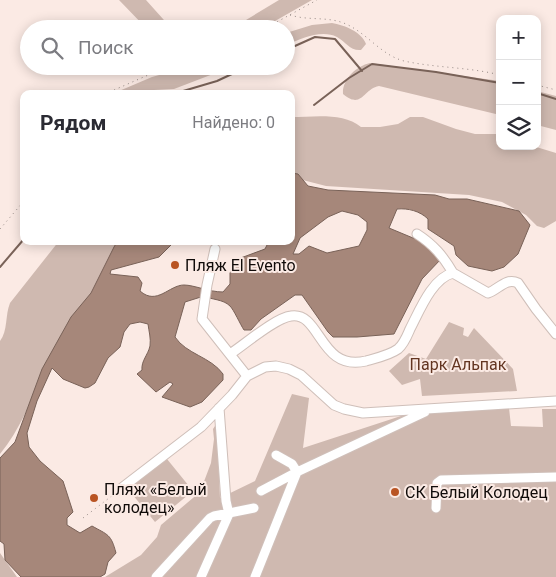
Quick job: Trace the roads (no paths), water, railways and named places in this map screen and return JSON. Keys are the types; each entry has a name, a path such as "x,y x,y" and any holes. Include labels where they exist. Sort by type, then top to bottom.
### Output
{"lane":[{"path":"417,234 438,250 453,273 488,293 507,282 514,281 518,283 556,334"},
{"path":"215,249 202,319 247,376"},
{"path":"230,354 280,319 291,316 300,316 307,320 333,355 342,360 352,362 365,361 391,353 400,348 405,341 427,296 445,278 453,273"},
{"path":"119,490 201,427 247,376 265,367 276,366 289,369 301,375 334,405 353,412 376,413 556,401"},
{"path":"201,577 229,514 226,501 219,408"},
{"path":"261,491 297,472 432,409"},
{"path":"276,455 292,464 297,472"},
{"path":"255,577 297,472"},
{"path":"436,508 437,483 441,480 556,477"},
{"path":"156,577 210,518 254,508"}],"waterway":[{"path":"295,46 315,37 335,39 362,71"},
{"path":"314,105 349,78 372,64 496,82"},
{"path":"187,90 230,75"},
{"path":"541,94 556,99"},
{"path":"0,267 20,244"}],"place":[{"name":"Пляж El Evento","path":"175,265"},
{"name":"СК Белый Колодец","path":"395,492"},
{"name":"Пляж «Белый колодец»","path":"94,498"}],"park label":[{"name":"Парк Альпак","path":"458,364"}]}
